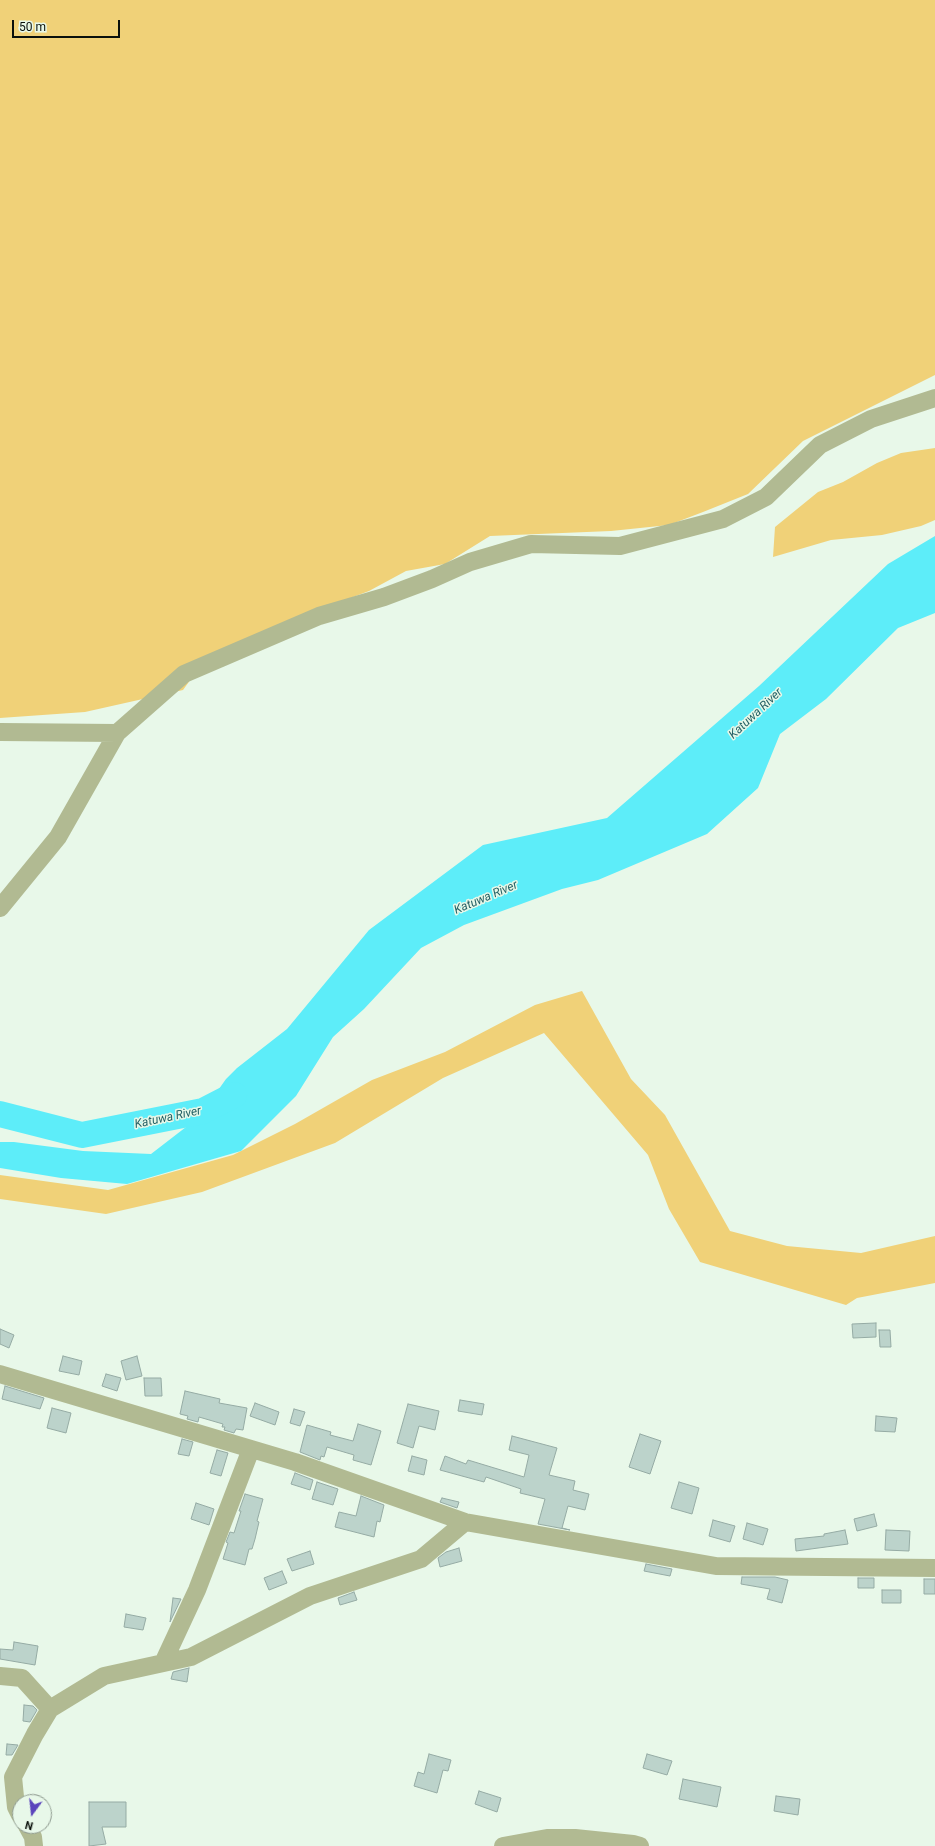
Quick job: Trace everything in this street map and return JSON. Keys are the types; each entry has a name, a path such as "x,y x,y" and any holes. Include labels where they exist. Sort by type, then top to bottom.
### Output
{"street":[{"path":"0,908 58,837 117,733 184,674 319,616 384,597 432,579 470,562 530,544 620,546 724,519 766,497 820,445 871,419 935,398"},
{"path":"0,732 117,733"},
{"path":"0,1374 295,1462 465,1522 716,1566 935,1568"},
{"path":"163,1663 197,1590 252,1449"},
{"path":"15,1794 13,1777 35,1734 50,1710 104,1676 190,1657 310,1596 421,1559 465,1522"},
{"path":"0,1676 22,1678 50,1710"},
{"path":"31,1834 34,1846"},
{"path":"502,1846 547,1838 575,1838 640,1846"}],"shaded area":[{"path":"0,0 935,0 935,375 803,441 748,494 669,525 611,531 490,536 445,564 406,571 369,591 279,625 204,661 183,690 85,712 0,718"},
{"path":"935,448 935,520 921,526 882,535 831,540 773,557 775,527 818,492 843,482 877,463 901,453"},
{"path":"582,991 631,1079 665,1115 730,1231 787,1246 861,1253 935,1236 935,1283 857,1298 846,1305 700,1262 669,1209 648,1155 544,1033 443,1078 335,1143 202,1192 106,1214 0,1199 0,1175 108,1190 233,1155 295,1124 372,1080 445,1052 535,1005"}],"water":[{"path":"935,536 935,613 898,628 826,699 780,734 758,788 707,834 598,880 562,889 464,925 421,948 364,1009 333,1037 296,1096 241,1151 127,1184 61,1178 0,1168 0,1142 14,1142 83,1151 151,1154 199,1117 226,1079 237,1068 287,1029 369,930 483,845 607,818 759,686 888,564"}],"building":[{"path":"876,1323 876,1337 853,1338 852,1324"},
{"path":"0,1329 14,1335 9,1348 0,1344"},
{"path":"879,1330 890,1330 891,1347 880,1347"},
{"path":"63,1356 82,1361 79,1375 59,1371"},
{"path":"137,1356 142,1376 126,1380 121,1361"},
{"path":"106,1374 121,1378 117,1391 102,1386"},
{"path":"144,1378 161,1378 162,1396 145,1396"},
{"path":"5,1386 44,1398 40,1409 2,1399"},
{"path":"185,1391 220,1399 219,1403 247,1408 243,1430 236,1429 234,1433 224,1430 225,1427 222,1427 223,1424 199,1417 198,1422 187,1419 188,1416 180,1414"},
{"path":"460,1400 484,1404 482,1415 458,1411"},
{"path":"255,1403 279,1412 275,1425 250,1416"},
{"path":"408,1404 439,1411 435,1430 419,1426 413,1448 397,1443"},
{"path":"52,1408 71,1413 66,1433 47,1428"},
{"path":"294,1409 305,1412 300,1426 290,1423"},
{"path":"876,1416 897,1418 895,1432 875,1431"},
{"path":"358,1424 381,1431 371,1465 353,1460 354,1455 327,1447 324,1457 321,1456 320,1460 300,1452 307,1425 331,1432 330,1435 353,1441"},
{"path":"640,1434 661,1441 650,1474 629,1467"},
{"path":"512,1436 557,1448 549,1475 575,1481 573,1490 589,1494 585,1510 568,1506 562,1528 570,1530 538,1524 545,1499 520,1493 521,1489 486,1477 484,1482 440,1470 445,1456 466,1464 468,1460 524,1477 529,1455 509,1450"},
{"path":"182,1439 193,1442 189,1456 178,1454"},
{"path":"217,1450 228,1453 221,1476 210,1473"},
{"path":"412,1456 427,1460 424,1475 408,1471"},
{"path":"295,1473 313,1480 310,1490 291,1484"},
{"path":"317,1482 338,1489 333,1505 312,1499"},
{"path":"679,1482 699,1488 692,1514 671,1508"},
{"path":"245,1494 263,1499 257,1521 259,1522 255,1539 252,1549 249,1549 245,1565 223,1559 228,1543 226,1542 230,1532 234,1533"},
{"path":"361,1496 384,1505 380,1522 377,1521 374,1537 335,1527 339,1512 356,1516"},
{"path":"442,1498 459,1502 457,1508 440,1502"},
{"path":"196,1503 214,1509 209,1525 191,1519"},
{"path":"874,1514 877,1526 857,1531 854,1519"},
{"path":"713,1520 735,1526 730,1542 709,1536"},
{"path":"747,1523 768,1529 763,1545 743,1539"},
{"path":"845,1530 848,1544 796,1551 795,1539 824,1536 824,1534"},
{"path":"886,1530 910,1531 909,1551 885,1550"},
{"path":"459,1548 462,1561 440,1567 438,1558 446,1552"},
{"path":"310,1551 314,1564 292,1571 287,1559"},
{"path":"646,1564 672,1569 670,1576 644,1571"},
{"path":"282,1571 287,1583 269,1590 264,1578"},
{"path":"742,1577 775,1577 788,1580 782,1603 767,1599 770,1589 741,1584"},
{"path":"858,1578 874,1578 874,1588 858,1588"},
{"path":"924,1579 935,1579 935,1594 924,1594"},
{"path":"882,1590 901,1590 901,1603 882,1603"},
{"path":"354,1592 357,1600 340,1605 338,1598"},
{"path":"173,1598 181,1599 170,1622"},
{"path":"126,1614 146,1618 143,1630 124,1627"},
{"path":"14,1642 38,1646 35,1665 0,1659 0,1649 13,1650"},
{"path":"189,1668 187,1682 171,1679 173,1672"},
{"path":"24,1705 33,1706 37,1710 30,1722 23,1721"},
{"path":"7,1744 18,1745 12,1755 6,1755"},
{"path":"429,1754 451,1760 448,1771 443,1770 437,1793 414,1786 418,1772 424,1774"},
{"path":"647,1754 672,1761 667,1775 643,1768"},
{"path":"683,1779 721,1787 717,1807 679,1799"},
{"path":"479,1791 501,1798 497,1812 475,1804"},
{"path":"776,1796 800,1799 798,1815 774,1811"},
{"path":"89,1802 126,1802 126,1827 102,1827 106,1844 89,1846"}],"waterway":[{"name":"Katuwa River","path":"0,1114 82,1135 203,1111 234,1095"}]}
